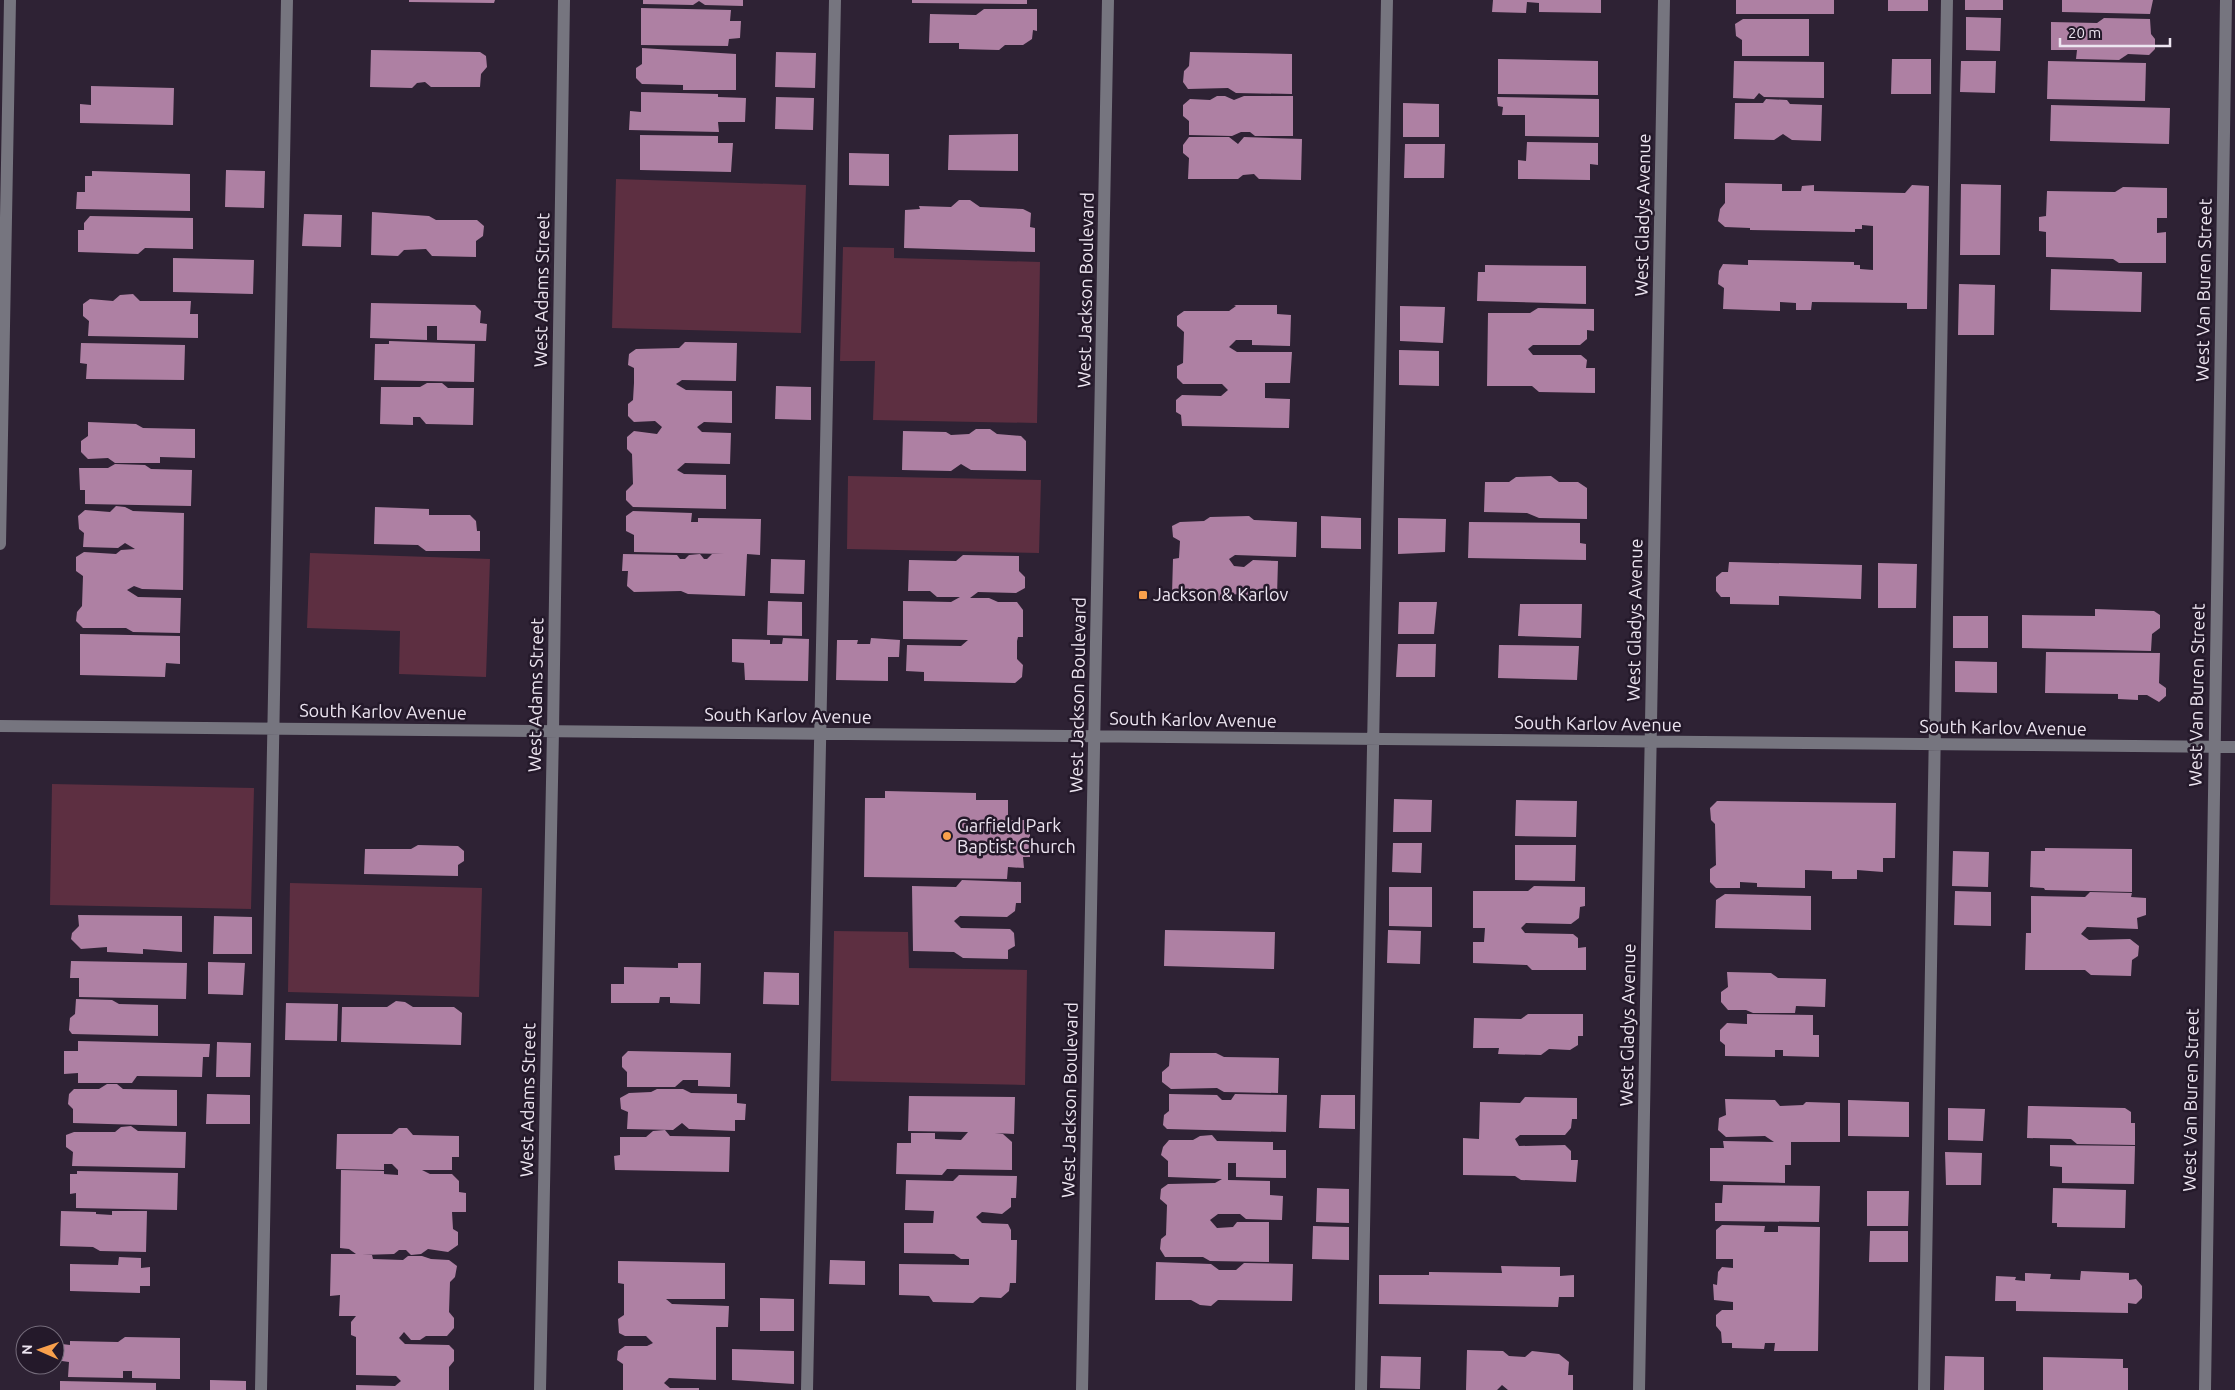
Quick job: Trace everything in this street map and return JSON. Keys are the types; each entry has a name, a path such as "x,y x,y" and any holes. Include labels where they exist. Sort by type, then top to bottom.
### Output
{"street":[{"path":"0,544 10,0"},
{"path":"261,1390 287,0"},
{"name":"West Adams Street","path":"540,1390 553,731 564,0"},
{"path":"807,1390 835,0"},
{"name":"West Jackson Boulevard","path":"1082,1390 1108,0"},
{"path":"1362,1390 1387,0"},
{"name":"West Gladys Avenue","path":"1639,1390 1664,0"},
{"path":"1924,1390 1946,0"},
{"name":"West Van Buren Street","path":"2205,1390 2226,0"},
{"name":"South Karlov Avenue","path":"0,726 2235,748"}],"shaded area":[{"path":"616,179 806,185 801,333 612,328"},
{"path":"843,247 894,248 894,258 1040,262 1037,423 873,420 875,361 840,361"},
{"path":"848,476 1041,480 1039,553 847,549"},
{"path":"310,553 490,559 486,677 399,674 400,631 307,628"},
{"path":"52,784 254,788 251,909 50,905"},
{"path":"290,883 482,888 479,997 288,992"},
{"path":"834,931 908,932 909,968 1027,970 1025,1085 831,1081"}],"building":[{"path":"409,0 495,0 494,3 409,2"},
{"path":"643,0 743,0 743,6 705,5 699,1 693,5 643,4"},
{"path":"912,0 1027,0 1027,4 912,3"},
{"path":"1493,0 1601,0 1601,13 1539,12 1539,3 1527,2 1526,13 1492,12"},
{"path":"1736,0 1834,0 1834,14 1736,14"},
{"path":"1888,0 1928,0 1928,11 1888,11"},
{"path":"1965,0 2003,0 2003,10 1965,10"},
{"path":"2062,0 2153,0 2150,14 2062,12"},
{"path":"641,8 731,10 730,21 741,21 740,38 729,39 728,46 641,45"},
{"path":"984,9 1037,9 1037,31 1033,30 1032,39 1023,45 1005,45 999,50 959,49 959,43 929,43 930,14 976,15"},
{"path":"1966,17 2001,18 2000,51 1966,50"},
{"path":"2104,18 2150,19 2151,34 2155,39 2155,49 2149,55 2128,54 2119,60 2076,59 2077,50 2051,50 2051,22 2097,23"},
{"path":"1743,19 1809,19 1809,56 1742,56 1742,40 1736,36 1735,24"},
{"path":"642,48 736,54 736,90 683,90 683,85 642,84 636,78 636,68 642,64"},
{"path":"371,50 480,52 486,56 487,67 481,74 480,87 431,87 425,82 417,83 412,88 370,87"},
{"path":"776,52 816,53 815,88 775,87"},
{"path":"1190,52 1292,54 1292,94 1236,93 1228,88 1188,89 1183,82 1184,71 1189,66"},
{"path":"1498,59 1598,61 1598,95 1498,94"},
{"path":"1892,59 1931,59 1931,94 1891,94"},
{"path":"1734,61 1824,62 1824,98 1764,97 1759,93 1754,99 1733,98"},
{"path":"1961,61 1996,61 1995,93 1960,92"},
{"path":"2048,61 2146,63 2145,101 2047,99"},
{"path":"91,86 174,88 173,125 80,123 80,104 91,105"},
{"path":"641,92 718,94 718,97 746,98 745,122 718,122 719,132 629,130 630,111 641,112"},
{"path":"1217,96 1225,96 1234,100 1244,96 1293,96 1293,136 1255,136 1250,132 1241,132 1232,136 1189,135 1189,121 1183,116 1183,105 1190,99 1210,100"},
{"path":"776,97 814,98 813,130 775,129"},
{"path":"1497,97 1599,99 1599,137 1525,136 1525,115 1502,115 1503,107 1498,106"},
{"path":"1766,99 1787,100 1790,104 1822,105 1821,141 1792,140 1783,134 1774,140 1734,139 1735,103 1763,103"},
{"path":"1403,103 1439,104 1439,137 1403,137"},
{"path":"2051,105 2170,108 2169,144 2050,141"},
{"path":"1018,134 1018,171 948,170 949,135"},
{"path":"640,135 718,136 718,143 733,143 731,172 640,170"},
{"path":"1189,137 1229,137 1238,144 1244,137 1302,139 1301,180 1259,179 1254,174 1243,175 1238,179 1188,179 1189,158 1183,153 1183,145"},
{"path":"1527,142 1598,143 1598,165 1590,164 1590,180 1518,179 1518,160 1526,161"},
{"path":"1405,144 1445,144 1444,178 1404,178"},
{"path":"849,153 889,154 889,186 849,185"},
{"path":"226,170 265,171 264,208 225,207"},
{"path":"92,171 190,174 190,211 76,209 77,192 85,192 85,176 92,176"},
{"path":"1725,183 1782,184 1782,191 1801,191 1802,186 1814,185 1814,191 1905,193 1912,185 1929,186 1927,309 1907,309 1907,303 1812,302 1811,310 1796,310 1796,303 1780,302 1780,311 1723,309 1724,288 1718,284 1719,271 1723,264 1748,265 1748,260 1854,262 1854,265 1860,265 1860,269 1873,270 1873,226 1862,225 1862,229 1855,229 1855,232 1750,230 1750,228 1725,227 1718,221 1720,209 1725,203"},
{"path":"1961,184 2001,185 2000,255 1960,255"},
{"path":"2123,187 2167,188 2167,218 2157,218 2157,233 2166,232 2166,263 2119,263 2113,259 2046,257 2046,232 2039,231 2039,217 2046,216 2047,191 2115,192"},
{"path":"959,200 970,200 980,207 1023,209 1031,213 1030,227 1035,228 1035,252 904,248 905,210 920,209 919,206 951,207"},
{"path":"372,212 429,216 436,220 477,220 484,226 483,236 476,241 476,257 432,256 426,249 404,250 398,256 371,255"},
{"path":"304,214 342,215 341,247 302,246"},
{"path":"90,216 193,218 193,249 145,248 138,254 78,252 78,230 84,230 84,223"},
{"path":"173,258 254,260 253,294 173,292"},
{"path":"1485,265 1586,266 1586,304 1477,301 1478,272 1485,272"},
{"path":"2051,269 2142,272 2141,312 2050,310"},
{"path":"1959,284 1995,285 1994,335 1958,335"},
{"path":"133,294 140,301 191,301 190,314 198,314 198,338 88,336 89,321 83,316 83,304 90,299 113,301 120,295"},
{"path":"371,303 475,305 481,311 480,323 487,324 486,341 437,340 437,326 427,326 427,340 370,338"},
{"path":"1234,305 1277,305 1277,314 1291,315 1290,346 1252,345 1252,340 1236,340 1229,347 1237,352 1292,352 1290,383 1265,383 1265,398 1290,399 1289,428 1182,426 1181,415 1176,412 1176,400 1182,395 1221,396 1228,390 1222,384 1183,384 1177,378 1177,366 1183,363 1184,332 1177,326 1177,316 1184,311 1229,311 1236,306"},
{"path":"1400,306 1445,307 1443,343 1400,341"},
{"path":"1538,308 1594,309 1594,331 1587,330 1587,339 1580,345 1533,345 1528,349 1533,355 1581,355 1587,360 1586,368 1595,368 1595,393 1539,392 1532,386 1487,386 1488,313 1530,313"},
{"path":"389,341 475,344 474,382 374,380 375,344 389,344"},
{"path":"685,342 737,343 736,381 682,380 676,384 686,390 732,391 732,423 704,422 697,427 702,432 731,433 730,464 685,463 677,470 684,474 726,475 726,509 633,507 626,500 626,491 633,484 632,454 627,449 627,437 634,431 657,434 662,427 655,421 634,422 628,416 628,404 633,400 634,383 634,368 628,365 629,354 636,349 679,348"},
{"path":"81,343 185,345 184,380 86,379 87,364 80,363"},
{"path":"1399,350 1439,351 1439,386 1399,385"},
{"path":"427,383 442,383 448,388 474,388 473,425 426,424 420,417 413,417 413,425 380,424 381,387 420,387"},
{"path":"776,386 811,387 811,420 775,419"},
{"path":"88,422 136,424 143,428 195,429 195,458 160,457 160,463 115,463 108,458 88,459 81,452 81,441 88,436"},
{"path":"976,429 990,429 997,434 1021,436 1026,441 1026,471 971,470 961,464 951,471 902,470 903,431 946,432 951,435 969,434"},
{"path":"115,464 145,465 151,469 192,470 191,506 85,504 85,490 80,490 79,468 108,468"},
{"path":"1551,476 1559,482 1578,482 1587,488 1587,519 1539,518 1527,513 1484,512 1485,482 1509,482 1516,477"},
{"path":"116,506 125,507 133,511 184,513 183,590 142,589 134,586 127,590 138,597 181,598 180,633 133,632 126,628 83,628 76,621 77,612 82,606 83,576 76,571 76,557 84,552 116,554 121,550 135,549 125,543 118,548 83,547 84,533 79,529 78,516 85,510 110,512"},
{"path":"375,507 429,509 429,515 470,515 476,521 477,531 480,531 480,551 426,551 418,545 374,544"},
{"path":"633,511 692,513 691,522 698,522 698,518 761,519 760,555 747,554 745,596 688,594 681,591 634,592 627,586 628,571 622,571 623,554 677,555 680,559 685,559 689,555 700,554 704,559 707,559 712,554 724,554 634,552 634,535 626,531 626,516"},
{"path":"1249,516 1254,520 1297,522 1296,557 1235,555 1229,559 1234,566 1244,567 1253,560 1278,561 1277,596 1227,594 1221,600 1206,599 1200,594 1172,594 1173,559 1179,558 1180,541 1173,537 1172,526 1180,522 1204,521 1210,517"},
{"path":"1321,516 1361,518 1361,549 1321,548"},
{"path":"1398,518 1446,519 1445,552 1398,554"},
{"path":"1469,522 1580,523 1580,543 1586,544 1586,560 1468,558"},
{"path":"963,555 1019,556 1019,571 1025,577 1025,588 1016,593 978,592 970,598 989,598 998,602 1017,602 1023,610 1023,637 1018,637 1017,641 1017,659 1023,665 1022,677 1015,683 924,681 924,672 906,671 907,645 961,646 968,640 903,639 903,601 951,602 960,597 937,597 930,591 908,591 909,560 956,561"},
{"path":"771,559 805,560 804,594 770,593"},
{"path":"1729,562 1862,565 1861,599 1779,596 1779,605 1730,604 1730,597 1721,597 1716,591 1716,577 1722,572 1728,572"},
{"path":"1878,563 1917,564 1916,608 1878,608"},
{"path":"768,601 802,602 802,636 767,635"},
{"path":"1399,602 1437,602 1434,634 1398,634"},
{"path":"1520,604 1582,604 1581,638 1518,636"},
{"path":"2095,609 2154,611 2160,615 2160,628 2152,634 2151,651 2022,648 2022,615 2095,616"},
{"path":"1953,616 1988,616 1988,648 1953,648"},
{"path":"80,634 180,636 180,664 166,663 165,677 80,675"},
{"path":"783,638 809,639 808,681 745,680 744,663 732,662 732,639 770,640 770,644 782,644"},
{"path":"871,638 900,640 899,657 888,657 888,681 836,680 837,640 858,640 857,644 870,644"},
{"path":"1398,644 1436,644 1435,677 1396,677"},
{"path":"1499,645 1579,646 1577,680 1498,678"},
{"path":"2046,652 2160,653 2159,683 2166,688 2166,696 2159,702 2147,695 2138,695 2138,700 2118,699 2118,694 2045,693"},
{"path":"1955,661 1997,662 1997,693 1955,692"},
{"name":"Garfield Park Baptist Church","path":"885,791 976,793 976,800 1008,800 1008,820 1024,820 1024,829 1030,829 1030,857 1023,857 1024,868 1008,867 1007,879 864,877 865,798 885,798"},
{"path":"1394,799 1432,800 1431,832 1393,832"},
{"path":"1516,800 1577,801 1576,837 1515,836"},
{"path":"1717,801 1896,803 1895,858 1883,858 1883,872 1857,870 1857,879 1832,879 1832,871 1805,870 1805,888 1757,887 1757,883 1740,882 1740,888 1716,888 1710,882 1710,869 1716,865 1715,824 1711,820 1710,808"},
{"path":"1393,843 1422,843 1421,873 1392,872"},
{"path":"418,845 458,846 464,851 464,861 458,865 458,876 364,874 365,849 411,849"},
{"path":"1515,845 1576,845 1575,881 1515,880"},
{"path":"2045,848 2132,849 2132,892 2045,890 2044,888 2030,887 2031,851 2045,851"},
{"path":"1953,851 1989,852 1988,887 1952,886"},
{"path":"962,880 1021,882 1021,903 1016,903 1015,911 1007,917 960,916 954,921 961,928 1010,929 1014,933 1015,946 1008,950 1008,959 963,958 954,952 913,951 912,886 956,887"},
{"path":"1534,886 1585,887 1585,906 1580,907 1579,918 1571,924 1526,923 1521,928 1525,933 1573,934 1578,938 1578,948 1586,947 1586,970 1532,970 1527,965 1473,963 1473,942 1484,942 1485,928 1473,928 1473,891 1528,891"},
{"path":"1389,887 1432,887 1432,927 1389,926"},
{"path":"1955,891 1991,892 1991,926 1954,925"},
{"path":"2090,892 2132,893 2131,897 2146,898 2146,915 2137,918 2138,929 2087,927 2081,934 2089,940 2130,939 2139,946 2138,956 2132,960 2131,976 2091,975 2085,970 2025,970 2026,933 2031,933 2031,896 2085,897"},
{"path":"1725,894 1811,896 1811,930 1715,928 1716,900"},
{"path":"78,915 182,916 182,952 143,949 143,954 107,952 107,947 81,949 71,939 72,933 79,926"},
{"path":"214,916 252,917 252,954 213,954"},
{"path":"1165,930 1275,932 1274,969 1164,966"},
{"path":"1388,930 1421,931 1420,964 1387,963"},
{"path":"71,961 187,963 186,999 79,997 79,978 70,978"},
{"path":"208,962 245,963 243,995 208,994"},
{"path":"678,963 701,963 700,1004 670,1003 670,997 660,997 659,1003 611,1003 611,984 624,984 624,967 678,968"},
{"path":"764,972 799,973 799,1005 763,1004"},
{"path":"1727,972 1771,973 1778,978 1826,979 1825,1007 1796,1006 1795,1013 1753,1013 1746,1010 1728,1010 1721,1002 1721,992 1728,987"},
{"path":"76,999 112,1000 119,1004 158,1005 158,1036 72,1034 69,1030 70,1018 75,1014"},
{"path":"396,1001 405,1002 413,1007 454,1007 462,1013 461,1045 341,1042 342,1007 387,1007"},
{"path":"286,1003 338,1004 337,1041 285,1040"},
{"path":"1528,1014 1583,1014 1583,1036 1578,1036 1578,1045 1570,1050 1549,1049 1541,1055 1498,1054 1499,1048 1473,1048 1474,1018 1521,1019"},
{"path":"1747,1014 1813,1015 1813,1035 1819,1035 1819,1057 1783,1056 1783,1050 1775,1050 1775,1057 1725,1056 1725,1045 1720,1041 1720,1030 1727,1023 1747,1024"},
{"path":"78,1041 210,1044 209,1057 203,1057 202,1077 137,1076 132,1083 78,1083 78,1073 64,1074 64,1051 78,1051"},
{"path":"217,1042 251,1043 250,1077 216,1077"},
{"path":"628,1051 731,1053 730,1087 698,1086 698,1080 683,1080 675,1087 627,1087 627,1072 622,1067 622,1057"},
{"path":"1170,1053 1216,1053 1224,1057 1279,1058 1278,1093 1224,1092 1217,1088 1171,1089 1162,1082 1162,1072 1169,1066"},
{"path":"107,1084 117,1084 123,1089 177,1090 177,1126 73,1123 73,1109 68,1104 69,1094 74,1089 99,1089"},
{"path":"657,1089 683,1089 691,1093 737,1094 737,1103 746,1104 745,1120 735,1120 735,1131 689,1129 682,1123 673,1130 627,1129 628,1112 621,1109 620,1098 629,1093 651,1092"},
{"path":"207,1094 250,1095 250,1124 206,1124"},
{"path":"1169,1094 1217,1095 1222,1100 1231,1100 1235,1094 1287,1095 1286,1132 1167,1129 1163,1125 1164,1115 1169,1111"},
{"path":"1321,1095 1355,1095 1355,1129 1319,1128"},
{"path":"909,1096 1015,1097 1014,1134 995,1133 1003,1134 1012,1142 1012,1170 947,1169 942,1175 896,1174 897,1143 911,1143 911,1133 935,1133 935,1139 961,1140 968,1132 908,1131"},
{"path":"1525,1097 1577,1098 1577,1119 1572,1119 1571,1128 1565,1135 1520,1135 1515,1139 1519,1146 1565,1145 1571,1151 1571,1160 1578,1160 1576,1182 1521,1180 1515,1176 1463,1175 1463,1138 1479,1139 1480,1102 1520,1103"},
{"path":"1725,1099 1775,1100 1780,1106 1803,1105 1806,1102 1840,1103 1840,1142 1791,1142 1791,1165 1785,1165 1785,1183 1710,1181 1710,1148 1724,1148 1723,1141 1774,1142 1765,1136 1726,1137 1718,1130 1719,1118 1726,1115"},
{"path":"1848,1100 1909,1102 1909,1137 1848,1136"},
{"path":"2028,1106 2125,1108 2131,1112 2131,1123 2135,1123 2135,1145 2077,1144 2071,1139 2027,1138"},
{"path":"1948,1108 1985,1109 1983,1141 1948,1140"},
{"path":"131,1126 138,1131 186,1132 185,1168 72,1166 73,1152 66,1147 66,1135 74,1132 115,1132 121,1127"},
{"path":"399,1128 407,1128 413,1135 459,1136 459,1157 452,1157 452,1170 422,1170 430,1174 452,1174 459,1181 459,1192 466,1193 466,1212 452,1212 453,1229 458,1232 458,1245 448,1252 428,1249 421,1254 411,1255 406,1250 399,1250 394,1254 362,1255 372,1255 373,1259 403,1260 408,1256 422,1256 431,1259 449,1260 457,1266 455,1277 450,1282 449,1312 454,1318 454,1328 447,1336 426,1336 420,1340 411,1340 404,1332 399,1338 405,1344 449,1345 454,1350 454,1361 449,1367 449,1390 356,1390 356,1385 395,1386 401,1381 396,1376 356,1375 356,1337 351,1335 351,1322 356,1316 339,1316 340,1295 330,1296 331,1254 356,1254 349,1249 340,1248 341,1170 384,1171 384,1174 398,1175 398,1170 392,1164 384,1164 384,1170 336,1169 337,1134 392,1134"},
{"path":"665,1130 670,1136 730,1137 729,1172 615,1170 614,1156 620,1155 620,1137 646,1137 653,1131"},
{"path":"1212,1135 1217,1141 1273,1142 1273,1150 1286,1150 1286,1178 1236,1177 1236,1163 1228,1163 1228,1180 1270,1181 1270,1195 1283,1196 1282,1220 1246,1219 1240,1214 1218,1214 1210,1220 1217,1228 1233,1227 1237,1222 1269,1222 1269,1262 1210,1261 1203,1257 1165,1257 1160,1249 1161,1239 1166,1235 1167,1205 1160,1199 1161,1189 1168,1184 1215,1183 1222,1179 1168,1177 1168,1161 1161,1155 1163,1147 1169,1140 1193,1140 1200,1136"},
{"path":"2050,1145 2135,1146 2134,1184 2062,1183 2062,1167 2050,1166"},
{"path":"1945,1152 1982,1153 1981,1185 1946,1185"},
{"path":"77,1171 178,1173 177,1210 76,1208 76,1193 70,1194 70,1174 77,1174"},
{"path":"959,1175 1017,1176 1016,1198 1011,1198 1011,1207 1002,1214 982,1212 976,1217 982,1223 1008,1224 1011,1230 1011,1240 1017,1240 1016,1283 1010,1283 1009,1291 1001,1298 980,1297 973,1303 933,1302 929,1296 899,1295 899,1264 969,1265 969,1259 961,1259 954,1254 904,1253 904,1223 933,1223 934,1211 905,1210 906,1180 953,1181"},
{"path":"1723,1185 1820,1186 1819,1222 1715,1221 1715,1203 1722,1203"},
{"path":"1317,1188 1349,1189 1349,1223 1316,1222"},
{"path":"2053,1188 2126,1190 2125,1228 2057,1227 2057,1223 2052,1223"},
{"path":"1867,1191 1909,1191 1908,1226 1867,1226"},
{"path":"61,1211 96,1212 96,1214 112,1215 112,1211 147,1211 146,1252 100,1251 93,1247 60,1246"},
{"path":"1722,1225 1765,1226 1764,1232 1778,1232 1778,1226 1820,1227 1818,1351 1774,1351 1775,1343 1765,1343 1764,1349 1732,1348 1732,1343 1722,1343 1721,1332 1716,1326 1716,1315 1722,1310 1733,1310 1733,1302 1714,1300 1713,1284 1717,1285 1718,1272 1722,1267 1733,1268 1733,1259 1716,1259 1716,1230"},
{"path":"1313,1226 1349,1227 1349,1260 1312,1259"},
{"path":"1870,1231 1908,1231 1908,1262 1869,1262"},
{"path":"119,1257 141,1258 141,1268 150,1267 150,1286 140,1286 140,1293 70,1291 70,1264 118,1265"},
{"path":"830,1260 865,1261 865,1285 829,1284"},
{"path":"618,1261 725,1263 725,1299 666,1299 672,1304 729,1306 728,1327 716,1327 716,1380 669,1378 664,1383 670,1388 699,1388 699,1390 623,1390 623,1364 617,1360 618,1351 625,1346 647,1346 653,1343 646,1336 625,1336 619,1333 618,1319 624,1315 624,1284 618,1283"},
{"path":"1156,1262 1211,1264 1219,1270 1236,1270 1244,1263 1293,1264 1292,1301 1218,1300 1211,1306 1200,1305 1191,1300 1155,1300"},
{"path":"1501,1266 1560,1267 1560,1276 1574,1275 1574,1297 1559,1297 1558,1307 1379,1304 1379,1275 1429,1275 1429,1272 1502,1273"},
{"path":"2081,1271 2129,1273 2129,1280 2136,1279 2142,1286 2142,1298 2136,1304 2128,1303 2128,1313 2016,1311 2016,1301 1995,1301 1996,1276 2016,1277 2015,1280 2025,1281 2025,1273 2051,1274 2050,1279 2080,1280"},
{"path":"760,1298 794,1299 794,1331 760,1331"},
{"path":"125,1337 180,1338 180,1379 132,1378 132,1371 123,1371 123,1378 68,1377 69,1362 65,1361 65,1344 70,1345 70,1341 118,1342"},
{"path":"732,1349 794,1351 794,1384 732,1380"},
{"path":"1467,1350 1503,1351 1509,1356 1525,1357 1532,1351 1559,1354 1569,1362 1568,1375 1573,1375 1573,1390 1508,1390 1502,1385 1497,1390 1466,1390"},
{"path":"1381,1356 1421,1357 1420,1389 1380,1388"},
{"path":"1945,1356 1984,1357 1984,1390 1944,1390"},
{"path":"2043,1357 2123,1359 2123,1368 2128,1368 2128,1390 2043,1390"},
{"path":"210,1380 246,1381 246,1390 210,1390"},
{"path":"60,1381 156,1383 156,1390 60,1390"}],"place":[{"name":"Jackson & Karlov","path":"1143,595"},
{"name":"Garfield Park Baptist Church","path":"947,836"}]}
